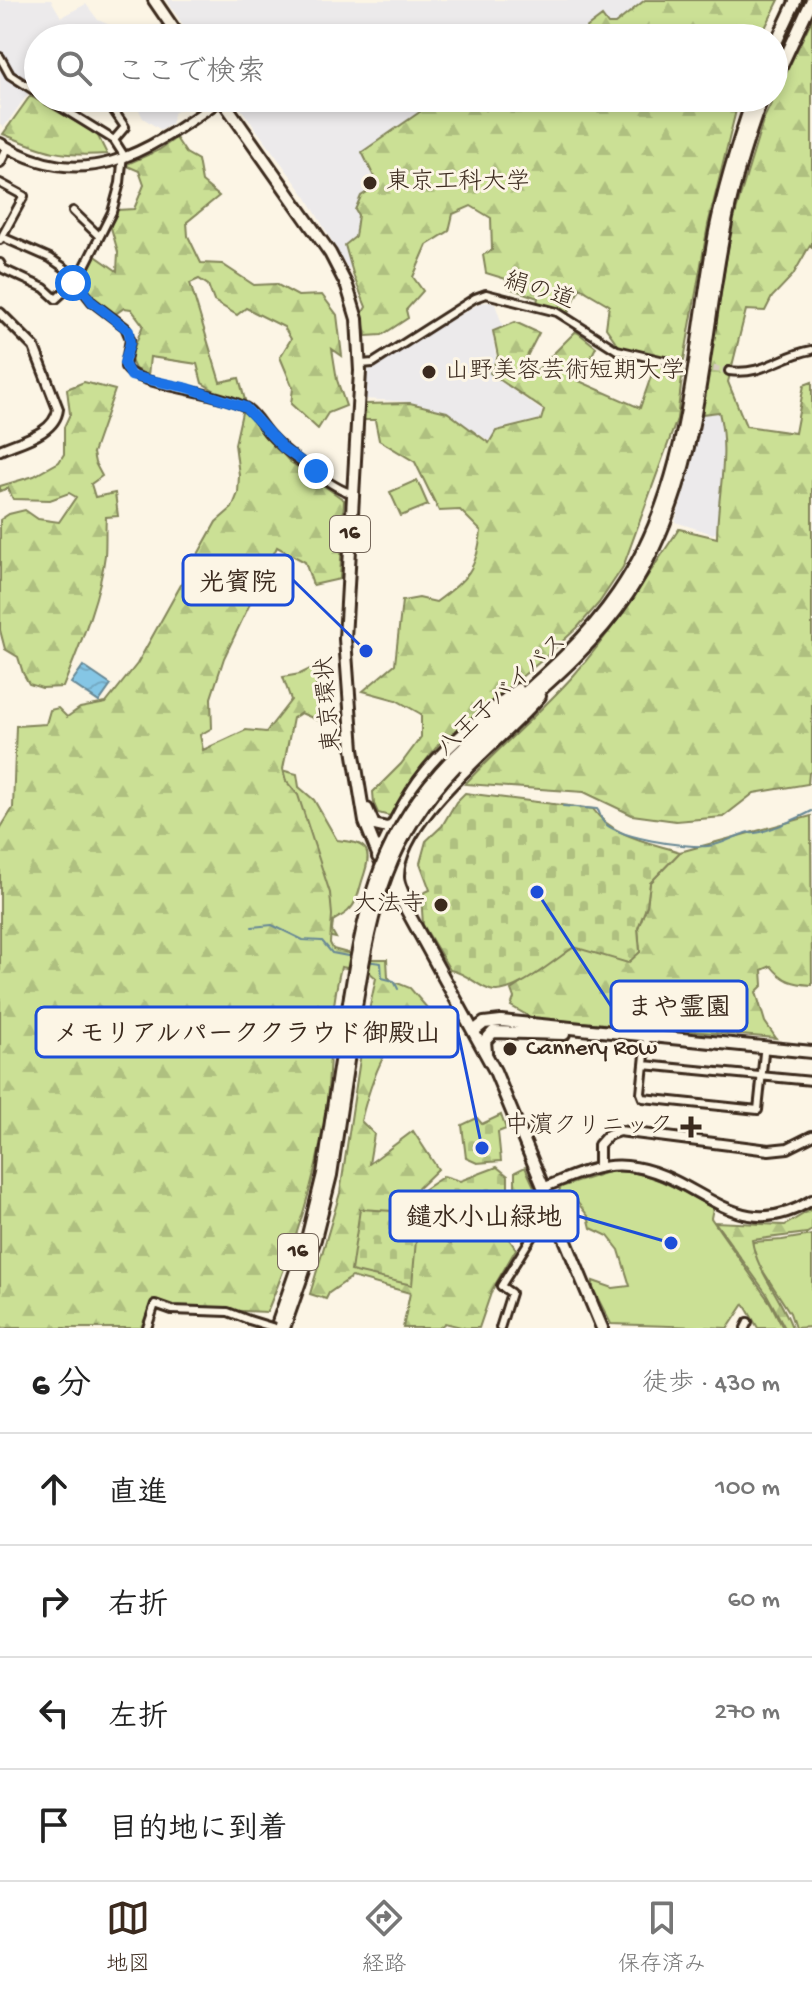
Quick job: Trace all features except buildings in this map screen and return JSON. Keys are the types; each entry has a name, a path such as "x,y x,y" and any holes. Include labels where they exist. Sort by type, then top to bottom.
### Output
{"main road":[{"path":"154,0 170,24"},
{"path":"778,24 789,0"},
{"path":"785,24 796,0"},
{"path":"788,37 805,0"},
{"path":"788,52 812,0"},
{"name":"東京環状","path":"232,112 341,272 357,319 361,364 345,639 358,789 365,822 380,862 474,1031"},
{"name":"八王子バイパス","path":"273,1328 323,1174 354,998 384,878 412,821 453,763 605,612 654,531 670,489 682,440 715,232 748,112"},
{"name":"八王子バイパス","path":"453,763 564,667 611,617 654,549 672,508 687,455 723,234 744,149 759,112"},
{"name":"16","path":"380,862 393,826 420,780 444,753 484,716 566,654"},
{"name":"16","path":"406,908 398,881 404,853 429,811 469,766 526,712 564,667"},
{"name":"16","path":"358,789 374,825 393,826"},
{"path":"380,862 397,862 404,853"},
{"name":"八王子バイパス","path":"284,1328 315,1239 331,1175 354,998"},
{"path":"474,1031 480,1025 494,1021 764,1053 812,1054"},
{"path":"474,1031 495,1026 564,1034"},
{"name":"16","path":"474,1031 486,1052 602,1328"},
{"path":"486,1052 485,1041 493,1032 646,1039 812,1054"},
{"name":"16","path":"291,1328 315,1239"}],"street":[{"path":"0,57 10,75 24,84"},
{"path":"1,268 44,288 56,299 77,281 117,197 123,154 114,140 69,112"},
{"path":"114,140 125,127 115,112"},
{"path":"0,162 4,146 41,162 60,165 89,166 123,159 155,144 202,112"},
{"path":"0,183 24,196 1,239 50,258 77,281 92,302 129,331 130,343 124,363 131,376 188,388 245,407 290,455 338,488 352,493"},
{"path":"73,211 99,236"},
{"name":"絹の道","path":"361,364 373,363 486,294 557,312 617,350 669,362"},
{"path":"0,313 37,351 58,409 56,420 48,429 0,450"},
{"path":"729,371 755,372 796,353 812,350"},
{"path":"646,1039 643,1098 758,1110 764,1053"},
{"path":"644,1065 812,1081"},
{"path":"599,1167 599,1145 608,1135 619,1131 769,1150 788,1148 812,1136"},
{"path":"543,1188 599,1167 619,1165 644,1169 746,1216 783,1214 812,1200"},
{"path":"500,1328 511,1293 501,1286 551,1206"},
{"path":"147,1328 155,1304 172,1310 228,1312 273,1328"}],"shaded area":[{"path":"0,0 51,0 61,17 86,4 98,20 107,24 24,24 24,82 11,74 0,52"},
{"path":"166,0 762,0 728,24 182,24"},
{"path":"0,64 6,77 24,88 24,99 4,127 0,124"},
{"path":"140,112 176,112 171,124 161,130 143,118"},
{"name":"東京工科大学","path":"243,112 598,112 523,172 400,236 348,269 307,198"},
{"name":"山野美容芸術短期大学","path":"480,303 495,304 503,327 492,331 496,356 489,373 542,411 540,419 496,430 489,441 447,412 410,402 365,399 368,371 372,367"},
{"path":"719,412 725,460 717,532 713,534 675,522 692,465 701,414"}],"green space":[{"path":"645,0 779,0 767,24 615,24"},
{"path":"602,16 608,24 591,24"},
{"path":"812,19 812,247 810,245 793,275 772,297 765,311 746,310 728,382 746,426 795,433 804,385 812,382 812,771 808,784 754,793 723,817 676,821 632,815 584,792 465,784 589,658 679,529 717,538 723,460 722,428 719,412 701,414 731,230 764,118 767,112 788,112 788,68"},
{"path":"24,104 24,112 58,112 97,134 107,154 54,152 3,134"},
{"path":"420,112 736,112 708,225 684,360 645,356 620,348 606,328 609,305 580,288 568,313 537,303 538,298 509,288 506,279 486,273 483,255 492,250 491,218 471,206 453,214 449,231 427,245 413,277 423,291 406,310 408,318 382,335 366,336 362,314 366,307 345,245 355,237 358,215 355,210 361,196 378,185 362,152"},
{"path":"176,138 186,153 198,160 202,182 219,196 187,222 188,236 201,263 222,264 254,285 276,284 298,296 322,295 337,315 342,356 332,349 337,380 346,406 328,413 318,429 291,404 293,388 280,357 291,339 284,327 246,308 237,315 214,301 208,285 199,279 190,283 220,382 239,378 246,404 202,383 197,364 150,357 148,376 135,369 130,358 143,325 131,309 124,308 114,315 88,289 86,275 94,255 117,271 118,252 110,224 117,210 134,209 144,185 139,171 125,165 159,150"},
{"path":"515,322 539,333 524,362 537,370 576,331 596,347 579,381 640,408 655,365 683,369 677,419 623,567 599,603 541,661 439,744 390,816 378,813 373,792 401,764 421,737 421,714 396,700 363,691 395,664 402,601 419,598 436,602 456,587 473,565 481,531 460,510 439,511 415,462 379,440 375,420 363,420 365,404 410,403 447,412 489,443 496,431 541,420 544,410 490,373 498,356 493,331"},
{"path":"84,382 115,390 93,453 102,476 91,484 95,497 115,493 118,516 106,517 105,555 99,588 63,687 42,688 29,684 18,657 5,649 0,630 0,520 25,510 38,519 59,522 76,497 69,493 50,500 13,499 8,488 0,491 0,486 34,476 59,462 64,454 64,427 70,414 67,389"},
{"path":"243,408 289,461 344,500 340,579 313,585 305,562 277,547 224,658 211,698 212,728 200,735 203,750 246,730 266,732 291,700 283,677 300,674 316,666 316,708 322,722 301,713 293,718 283,769 286,781 298,795 330,893 330,943 333,949 370,959 387,959 388,977 410,988 434,1016 422,1027 397,1039 379,1065 361,1121 374,1134 369,1164 413,1131 438,1169 409,1197 422,1226 451,1244 474,1210 515,1195 515,1172 525,1167 536,1191 520,1208 513,1199 489,1211 516,1249 492,1290 479,1328 445,1323 439,1328 403,1328 410,1293 352,1277 329,1293 326,1299 310,1294 340,1193 363,1039 376,978 369,972 341,967 318,1155 296,1235 267,1312 175,1308 153,1299 143,1328 0,1328 0,829 13,808 16,726 46,724 50,710 58,708 67,717 80,708 106,703 137,664 216,522 232,508 238,493 235,444"},
{"path":"417,480 428,505 401,516 390,492"},
{"path":"262,765 297,774 299,787 314,800 337,840 356,843 366,850 367,862 356,900 347,912 333,921 332,931 336,938 308,932"},
{"path":"465,793 593,809 621,832 680,852 650,883 647,905 638,928 640,952 628,963 574,947 521,983 499,991 485,988 450,970 423,925 421,894 430,890 420,863 426,841 442,826"},
{"path":"811,816 812,985 789,981 771,966 762,970 763,985 756,992 765,1022 776,1038 532,1018 511,1006 514,998 511,990 574,947 640,952 638,928 647,905 650,883 680,852"},
{"path":"501,1115 506,1129 498,1132 501,1161 477,1163 466,1158 462,1125 477,1118 482,1124"},
{"path":"497,1167 508,1176 508,1193 469,1205 454,1229 441,1234 420,1214 417,1194 444,1176 460,1181"},
{"path":"611,1171 651,1177 713,1208 711,1218 771,1304 783,1328 758,1328 744,1304 728,1328 611,1324 593,1289 593,1281 613,1288 630,1286 619,1250 608,1236 591,1228 588,1216 573,1197 562,1216 555,1199 561,1187"},
{"path":"360,1209 409,1212 417,1229 412,1285 351,1271"},
{"path":"812,1209 812,1230 807,1233 752,1240 764,1274 792,1328 785,1328 766,1293 715,1222 785,1225"},
{"path":"812,1235 812,1327 795,1328 790,1313 750,1251 753,1242"}],"water":[{"path":"83,666 111,685 99,702 71,683"}],"waterway":[{"path":"563,806 597,809 609,826 635,837 698,846 722,843 748,832 767,830 812,811"},
{"path":"252,927 272,925 303,940 322,941 332,953 353,957"},
{"path":"366,961 381,963 382,978 394,981 398,989"}],"tunnel":[{"path":"669,362 729,371"}],"place":[{"name":"東京工科大学","path":"370,183"},
{"name":"山野美容芸術短期大学","path":"429,372"},
{"name":"光賓院","path":"366,651"},
{"name":"まや霊園","path":"537,892"},
{"name":"大法寺","path":"441,905"},
{"name":"Cannery Row","path":"510,1049"},
{"name":"中濵クリニック","path":"691,1127"},
{"name":"メモリアルパーククラウド御殿山","path":"482,1148"},
{"name":"鑓水小山緑地","path":"671,1243"}],"route":[{"path":"73,283 77,281 92,302 129,331 130,343 124,363 131,376 188,388 245,407 284,449 316,471"}]}
